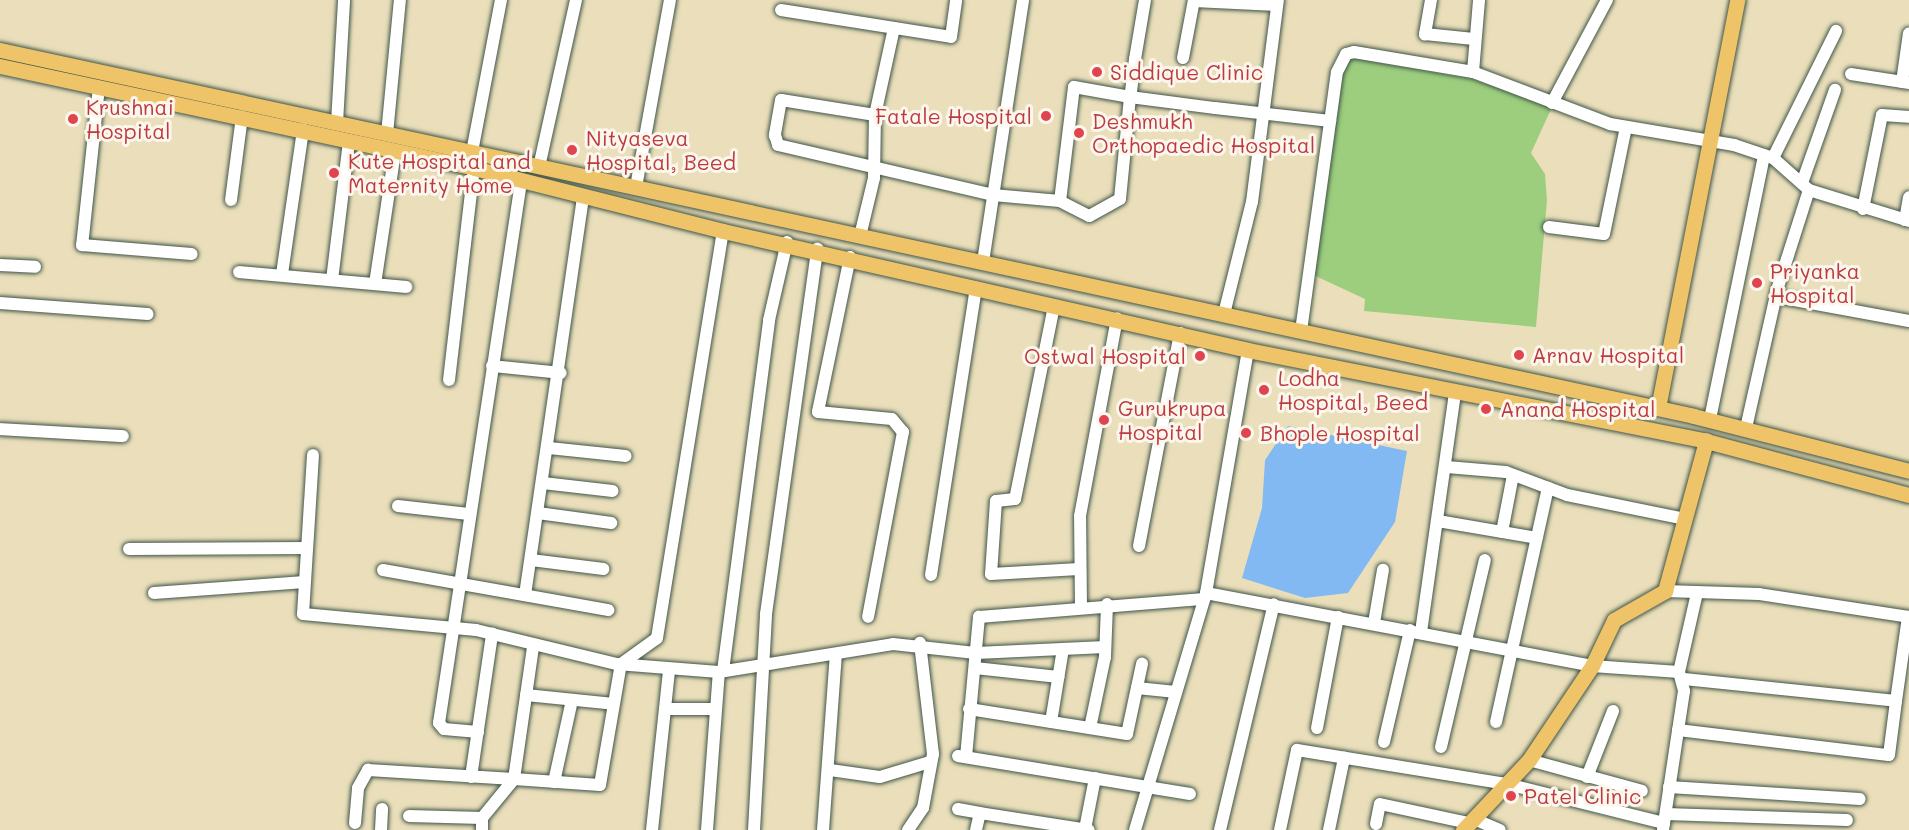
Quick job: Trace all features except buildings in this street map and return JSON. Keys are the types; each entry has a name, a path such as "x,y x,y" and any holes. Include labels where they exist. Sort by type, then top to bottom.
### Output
{"main road":[{"path":"1658,408 1706,141 1737,0"},
{"path":"0,50 387,134 473,160 521,182 723,231 787,242 1248,350 1455,394 1706,441 1909,495"},
{"path":"0,66 395,150 539,167 636,187 1710,419 1834,449 1909,471"},
{"path":"1469,824 1529,760 1592,666 1614,620 1665,591 1706,441"},
{"path":"1827,473 1834,449"}],"street":[{"path":"337,123 344,0"},
{"path":"387,134 400,0"},
{"path":"449,380 473,160 501,0"},
{"path":"539,167 576,0"},
{"path":"636,187 670,0"},
{"path":"782,10 951,37 956,0"},
{"path":"984,262 1023,0"},
{"path":"875,116 781,100 775,135 778,145 995,195 1060,201 1089,216 1116,206 1145,0"},
{"path":"1183,58 1194,0 1278,2 1252,202 1224,314"},
{"path":"1431,0 1425,34 1474,39"},
{"path":"1473,72 1479,0"},
{"path":"1552,103 1607,0"},
{"path":"860,236 873,167 875,116 894,28"},
{"path":"1710,419 1769,157 1836,31"},
{"path":"1851,74 1906,82 1909,33"},
{"path":"1301,331 1337,72 1346,54 1473,72 1552,103 1626,127 1706,141 1769,157 1805,186 1863,209 1907,220 1909,197"},
{"path":"99,87 82,245 192,254"},
{"path":"1060,201 1074,87 1130,97 1330,121"},
{"path":"1746,428 1805,186 1835,90"},
{"path":"1863,209 1882,115 1909,117"},
{"path":"231,200 242,117"},
{"path":"1549,227 1604,234 1626,127"},
{"path":"282,274 303,130"},
{"path":"332,280 349,141"},
{"path":"375,284 395,150"},
{"path":"478,732 444,729 439,723 449,627 458,583 521,182"},
{"path":"525,595 561,373 584,197"},
{"path":"355,823 358,788 368,770 600,785 621,664 657,638 723,231"},
{"path":"707,830 721,671 769,320 787,242"},
{"path":"754,830 763,667 772,561 817,249"},
{"path":"850,257 818,412 892,419 903,432 868,617"},
{"path":"0,265 35,267"},
{"path":"239,272 282,274 406,287"},
{"path":"931,575 976,288"},
{"path":"1778,297 1909,321"},
{"path":"0,303 148,314"},
{"path":"1054,306 1015,499 996,501 991,574 1079,570"},
{"path":"1081,606 1079,570 1089,446 1117,318"},
{"path":"1138,546 1180,333"},
{"path":"1135,830 1205,596 1248,350"},
{"path":"492,366 561,373"},
{"path":"1384,742 1415,631 1438,521 1455,394"},
{"path":"0,429 123,436"},
{"path":"549,448 627,456"},
{"path":"313,455 303,614 449,627 492,634 533,647 621,664 669,670 721,671 763,667 836,654 920,643 976,653 1105,647"},
{"path":"1447,467 1513,475 1548,488 1685,519"},
{"path":"1502,532 1513,475"},
{"path":"543,483 613,491"},
{"path":"1496,722 1548,488"},
{"path":"398,506 469,514"},
{"path":"538,513 611,523"},
{"path":"1438,521 1537,538"},
{"path":"129,549 307,548"},
{"path":"531,560 603,569"},
{"path":"1441,747 1485,560"},
{"path":"383,570 608,610"},
{"path":"1374,623 1383,570"},
{"path":"154,593 305,582"},
{"path":"1665,591 1760,594 1908,617 1889,755 1678,730"},
{"path":"1664,822 1678,730 1682,676 1696,593"},
{"path":"1190,794 962,756 975,668 979,617 1205,596 1274,604 1592,666 1896,701"},
{"path":"1090,728 1105,647 1107,604"},
{"path":"1220,830 1274,604"},
{"path":"1317,728 1338,616"},
{"path":"471,777 492,634"},
{"path":"908,830 923,808 930,762 930,701 922,687 920,643"},
{"path":"409,816 482,824 514,779 533,647"},
{"path":"1051,722 1063,649"},
{"path":"823,830 830,770 836,654"},
{"path":"969,709 1127,734 1142,664"},
{"path":"975,668 1059,677"},
{"path":"652,830 669,670"},
{"path":"1137,688 1176,692"},
{"path":"526,695 614,704"},
{"path":"554,782 572,700"},
{"path":"665,709 716,709"},
{"path":"1587,777 1613,711"},
{"path":"1280,830 1297,750 1507,784 1664,822 1847,820"},
{"path":"1329,830 1344,758"},
{"path":"1529,760 1642,791"},
{"path":"830,770 894,776 930,762"},
{"path":"958,809 1087,830 1095,778"},
{"path":"1670,787 1860,799"},
{"path":"1376,824 1380,804 1500,830"},
{"path":"381,830 382,809"},
{"path":"976,830 980,813"}],"green space":[{"path":"1352,58 1472,79 1552,107 1531,153 1545,174 1547,200 1536,327 1364,311 1365,299 1309,273 1344,61"}],"water":[{"path":"1288,426 1407,451 1395,522 1348,593 1305,598 1242,578 1262,508 1265,460"}],"place":[{"name":"Siddique Clinic","path":"1097,72"},
{"name":"Fatale Hospital","path":"1046,116"},
{"name":"Krushnai Hospital","path":"73,119"},
{"name":"Deshmukh Orthopaedic Hospital","path":"1079,133"},
{"name":"Nityaseva Hospital, Beed","path":"572,150"},
{"name":"Kute Hospital and Maternity Home","path":"334,173"},
{"name":"Priyanka Hospital","path":"1757,283"},
{"name":"Arnav Hospital","path":"1519,355"},
{"name":"Ostwal Hospital","path":"1200,356"},
{"name":"Lodha Hospital, Beed","path":"1264,390"},
{"name":"Anand Hospital","path":"1486,409"},
{"name":"Gurukrupa Hospital","path":"1104,420"},
{"name":"Bhople Hospital","path":"1246,433"},
{"name":"Patel Clinic","path":"1511,796"}]}
